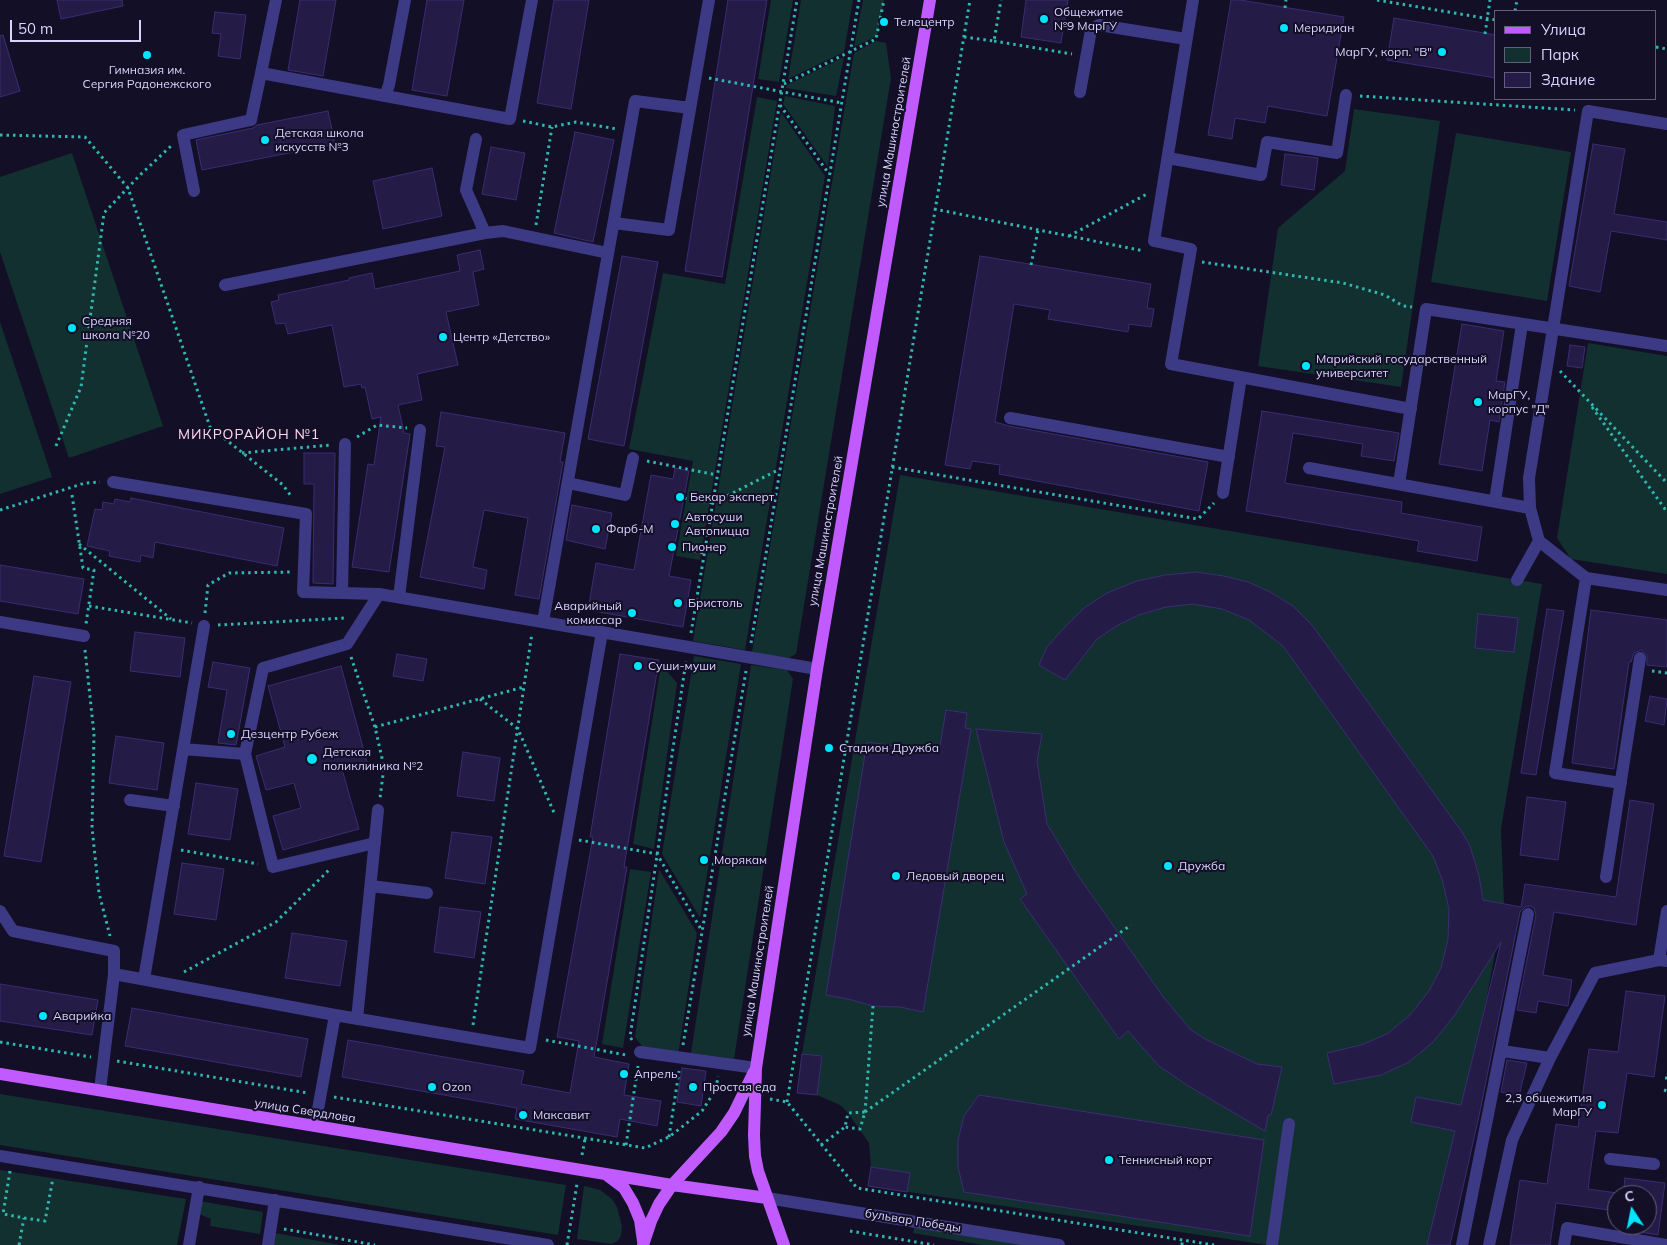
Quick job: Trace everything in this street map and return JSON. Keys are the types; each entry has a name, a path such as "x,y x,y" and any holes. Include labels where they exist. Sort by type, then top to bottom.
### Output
{"main road":[{"name":"улица Машиностроителей","path":"784,1245 758,1171 755,1156 756,1068 817,669 930,0"},
{"name":"улица Машиностроителей","path":"643,1245 659,1204 672,1185 730,1120 756,1068"},
{"name":"улица Свердлова","path":"0,1074 672,1185 767,1198"},
{"path":"606,1174 624,1188 634,1203 640,1220 643,1245"}],"street":[{"path":"194,192 182,134 252,120 276,0"},
{"path":"385,96 389,85 405,0"},
{"path":"261,73 510,119 532,0"},
{"path":"614,222 669,230 709,0"},
{"path":"1193,0 1154,242 1191,248 1171,364 1411,409"},
{"path":"1080,92 1091,30 1099,25 1186,39"},
{"path":"1168,158 1261,175 1267,142 1337,153 1346,95"},
{"path":"539,621 568,483 635,100 690,108"},
{"path":"1667,124 1588,111 1529,478 1530,508 1539,541 1586,578 1667,590"},
{"path":"476,139 466,190 485,233"},
{"path":"225,285 503,231 608,253"},
{"path":"1399,484 1426,309 1667,346"},
{"path":"1495,501 1522,324"},
{"path":"1224,493 1241,377"},
{"path":"1010,418 1229,457"},
{"path":"398,597 420,430"},
{"path":"342,593 345,444"},
{"path":"568,483 625,495 633,458"},
{"path":"1309,468 1530,508"},
{"path":"113,482 306,514 303,592 379,594 817,669"},
{"path":"1517,580 1539,541"},
{"path":"1586,578 1555,772 1621,783"},
{"path":"375,843 274,867 246,754 263,668 347,644 379,594"},
{"path":"0,622 84,636"},
{"path":"144,979 204,626"},
{"path":"114,974 357,1019 530,1048 602,632"},
{"path":"1606,877 1640,658"},
{"path":"183,749 246,754"},
{"path":"130,800 174,806"},
{"path":"357,1019 378,810"},
{"path":"370,886 428,893"},
{"path":"0,911 13,931 114,951 114,974 100,1090"},
{"path":"1488,1245 1512,1140 1550,1058 1595,973 1663,960 1667,911"},
{"path":"1462,1245 1528,914"},
{"path":"315,1126 335,1015"},
{"path":"1502,1051 1550,1058"},
{"path":"639,1055 681,1058 756,1068"},
{"path":"1272,1245 1289,1124"},
{"path":"0,1156 548,1245"},
{"path":"1610,1158 1654,1164"},
{"path":"189,1245 200,1187"},
{"name":"бульвар Победы","path":"767,1198 1059,1245"},
{"path":"268,1245 275,1200"},
{"path":"1564,1245 1567,1228 1667,1245"}],"path":[{"path":"626,1145 639,1055 630,1038 657,854 688,647 797,0"},
{"path":"669,1137 859,0"},
{"path":"783,84 876,39 884,0"},
{"path":"786,1102 970,0"},
{"path":"964,37 994,41 1001,0"},
{"path":"1285,8 1286,0"},
{"path":"1377,0 1494,20"},
{"path":"1485,34 1490,0"},
{"path":"696,76 842,103"},
{"path":"1346,95 1588,111"},
{"path":"780,104 830,174"},
{"path":"510,119 552,127 576,122 630,131"},
{"path":"534,238 552,127"},
{"path":"56,446 81,387 104,213 182,134"},
{"path":"0,135 85,137 128,188 210,428 283,485 306,514"},
{"path":"1069,236 1163,186"},
{"path":"934,209 1152,253"},
{"path":"1031,265 1038,230"},
{"path":"1189,260 1343,283 1385,295 1403,306 1426,309"},
{"path":"1549,359 1667,483"},
{"path":"1584,396 1667,512"},
{"path":"633,458 717,475"},
{"path":"892,467 1198,519 1224,493"},
{"path":"684,498 713,503 780,468"},
{"path":"0,510 85,483 113,482"},
{"path":"72,495 83,568 94,570 84,636 94,734 93,837 99,894 114,951"},
{"path":"79,544 171,620"},
{"path":"675,547 704,553"},
{"path":"204,626 208,585 229,573 304,572"},
{"path":"89,606 204,626 364,617"},
{"path":"471,1038 524,687 539,621"},
{"path":"347,644 374,727 384,767 378,810"},
{"path":"374,727 524,687"},
{"path":"480,699 518,729 566,838 657,854 702,931"},
{"path":"167,847 274,867"},
{"path":"164,983 276,922 330,868"},
{"path":"821,1145 845,1127 848,1113 864,1112 1131,925"},
{"path":"845,1127 860,1129 864,1112 873,1006"},
{"path":"532,1038 639,1055"},
{"path":"645,1148 669,1137 702,1111 716,1089 718,1063"},
{"path":"716,1089 726,1091"},
{"path":"770,1099 786,1102 856,1188 1214,1245"},
{"path":"567,1245 585,1139"},
{"path":"11,1168 3,1214 24,1218 45,1221 54,1175"},
{"path":"19,1245 24,1218"},
{"path":"271,1227 375,1245"},
{"path":"850,1231 934,1245"},
{"path":"1182,1240 1182,1245"}],"green space":[{"path":"771,0 793,0 779,82 758,79"},
{"path":"801,0 853,0 844,52 788,79"},
{"path":"863,0 884,0 877,36 854,47"},
{"path":"876,41 886,43 891,78 796,654 787,659 752,652 854,53"},
{"path":"844,57 836,96 786,88 787,85"},
{"path":"785,96 835,106 828,167 783,104"},
{"path":"757,97 777,101 700,560 676,556 693,461 629,449 663,273 725,284"},
{"path":"1354,109 1440,121 1401,387 1258,366 1278,228 1345,171"},
{"path":"781,112 825,176 745,650 693,641"},
{"path":"1456,133 1571,152 1547,301 1431,282"},
{"name":"Средняя школа №20","path":"72,153 163,426 69,458 0,252 0,177"},
{"path":"0,322 52,477 0,494"},
{"path":"1588,343 1667,356 1667,574 1571,559 1557,538"},
{"name":"Дружба","path":"900,475 1542,584 1501,829 1504,904 1485,1007 1428,1245 1268,1245 868,1186 871,1167 869,1143 848,1113 840,1105 817,1095 797,1093"},
{"path":"694,656 741,664 700,918 662,854"},
{"path":"661,664 677,683 654,849 633,844"},
{"path":"751,665 787,670 793,679 734,1059 691,1053"},
{"path":"630,869 651,872 623,1048 602,1044"},
{"path":"659,869 697,933 678,1055 644,1049 635,1037"},
{"path":"0,1094 566,1185 558,1235 0,1145"},
{"path":"0,1170 186,1199 177,1245 0,1245"},
{"path":"584,1186 600,1190 612,1199 617,1207 622,1226 618,1241 611,1244 577,1239"},
{"path":"199,1201 263,1212 260,1234 210,1226 211,1219 197,1213"},
{"path":"915,1223 1046,1245 983,1245 913,1233"},
{"path":"275,1233 340,1245 273,1245"}],"building":[{"path":"57,0 122,0 123,6 61,19"},
{"path":"300,0 336,0 323,76 288,70"},
{"path":"427,0 464,0 447,96 412,90"},
{"path":"554,0 589,0 571,109 537,103"},
{"path":"728,0 767,0 722,277 685,271"},
{"name":"Общежитие №9 МарГУ","path":"1026,0 1068,0 1061,43 1021,37"},
{"path":"1231,0 1344,17 1327,116 1268,106 1265,123 1235,118 1232,139 1208,135"},
{"path":"215,12 246,15 240,59 218,56 221,34 212,33"},
{"name":"МарГУ, корп. \"В\"","path":"1394,18 1494,35 1494,78 1387,60"},
{"path":"3,35 20,91 0,97 0,36"},
{"name":"Детская школа искусств №3","path":"328,111 335,144 202,170 196,140 253,128 257,125"},
{"path":"575,132 614,140 593,242 554,233"},
{"path":"1593,144 1625,149 1614,214 1667,222 1667,240 1611,231 1600,292 1569,286"},
{"path":"491,147 525,153 516,200 482,194"},
{"path":"1285,154 1318,158 1314,190 1281,185"},
{"path":"432,168 442,216 383,229 373,181"},
{"name":"Центр «Детство»","path":"480,250 484,269 473,272 479,305 446,312 458,365 417,374 422,400 398,405 404,433 410,434 389,572 352,567 368,464 374,465 381,417 372,419 365,387 362,388 361,384 344,387 332,325 288,334 285,323 276,324 271,302 279,300 278,295 349,280 349,278 372,273 375,289 460,271 457,255"},
{"path":"622,256 658,262 624,446 588,439"},
{"path":"980,256 1151,284 1147,308 1154,309 1151,327 1129,324 1128,332 1048,319 1050,310 1014,304 995,422 1208,462 1199,511 999,474 1000,465 972,461 970,469 945,465"},
{"name":"МарГУ, корпус \"Д\"","path":"1462,324 1504,331 1496,381 1505,382 1499,422 1490,420 1482,471 1439,464"},
{"path":"1570,345 1585,347 1582,368 1567,366"},
{"path":"1262,411 1399,433 1394,461 1361,456 1363,444 1293,433 1285,483 1402,502 1401,513 1482,527 1477,561 1417,551 1419,541 1246,511"},
{"path":"441,412 565,433 560,462 563,462 539,599 515,595 528,518 484,510 473,567 487,570 484,589 420,577 445,447 436,446"},
{"path":"304,453 335,453 333,584 313,583 314,484 304,484"},
{"path":"675,468 689,471 669,576 691,580 683,627 588,610 596,563 634,570 651,475 673,479"},
{"path":"131,498 284,528 277,566 155,542 153,558 141,555 140,562 109,556 110,551 87,546 95,509 102,510 103,502 114,504 115,499 130,502"},
{"path":"572,505 612,513 605,549 566,540"},
{"path":"0,565 84,579 78,614 0,601"},
{"path":"1196,572 1248,582 1270,592 1293,606 1312,625 1462,832 1470,846 1479,876 1483,900 1521,907 1525,884 1616,897 1630,800 1654,804 1636,925 1554,912 1543,975 1572,980 1568,1006 1538,1001 1536,1013 1517,1010 1536,915 1534,908 1530,906 1525,907 1520,912 1479,1116 1450,1245 1427,1245 1455,1131 1411,1122 1416,1097 1461,1105 1501,942 1454,1016 1433,1042 1409,1062 1381,1075 1334,1084 1327,1053 1361,1045 1387,1034 1410,1015 1429,991 1441,968 1448,939 1449,909 1442,879 1433,856 1283,646 1249,620 1222,609 1193,604 1166,607 1139,615 1118,625 1097,639 1065,680 1039,665 1047,647 1064,628 1084,608 1107,593 1137,581 1165,575"},
{"path":"1547,609 1564,611 1536,775 1521,773"},
{"path":"1591,610 1667,620 1667,667 1647,665 1647,655 1641,650 1634,653 1631,662 1629,662 1614,769 1572,763"},
{"path":"1478,614 1518,618 1514,652 1475,648"},
{"path":"135,632 185,638 180,677 130,671"},
{"path":"397,654 427,659 423,681 393,676"},
{"path":"620,654 659,660 624,867 627,867 594,1057 629,1064 624,1095 661,1101 657,1126 620,1119 617,1137 515,1119 517,1108 342,1077 348,1040 524,1071 521,1084 570,1093 579,1041 557,1037 593,837 590,837"},
{"path":"213,662 250,668 236,745 218,743 227,690 208,687"},
{"name":"Детская поликлиника №2","path":"341,666 367,762 342,769 359,829 283,850 273,816 301,808 294,783 266,790 256,756 285,747 268,686"},
{"path":"34,676 71,682 41,862 4,856"},
{"path":"1650,696 1667,699 1664,725 1645,721"},
{"name":"Ледовый дворец","path":"946,710 967,713 965,728 971,729 923,1012 900,1007 873,1006 826,995 867,742 939,752"},
{"path":"976,729 1042,734 1037,761 1047,824 1077,874 1164,998 1191,1030 1205,1039 1257,1064 1282,1067 1271,1115 1268,1115 1265,1131 1190,1087 1159,1066 1128,1031 1119,1039 1020,899 1027,894 1004,842"},
{"path":"116,736 164,743 157,790 109,783"},
{"path":"463,752 500,758 494,801 457,796"},
{"path":"196,783 238,789 230,840 188,834"},
{"path":"1527,797 1566,802 1558,860 1520,855"},
{"path":"452,832 492,837 485,884 445,878"},
{"path":"182,863 224,869 216,920 174,914"},
{"path":"440,907 481,912 474,958 434,952"},
{"path":"292,933 347,941 340,986 285,978"},
{"path":"0,984 98,1000 92,1035 0,1021"},
{"name":"2,3 общежития МарГУ","path":"1626,991 1665,996 1654,1077 1627,1073 1618,1133 1596,1131 1588,1189 1607,1192 1607,1210 1556,1203 1550,1245 1510,1245 1520,1180 1547,1184 1556,1124 1578,1127 1589,1049 1618,1052"},
{"path":"132,1008 308,1039 301,1077 125,1046"},
{"path":"802,1054 822,1056 817,1095 797,1093"},
{"path":"1507,1060 1527,1063 1519,1096 1501,1092"},
{"path":"682,1068 706,1071 701,1106 677,1102"},
{"name":"Теннисный корт","path":"979,1095 1264,1140 1250,1236 964,1192 958,1167 958,1140 964,1116"},
{"path":"871,1167 910,1173 907,1192 868,1186"},
{"path":"1625,1178 1665,1183 1658,1235 1657,1185 1624,1185"}],"place":[{"name":"Общежитие №9 МарГУ","path":"1044,19"},
{"name":"Телецентр","path":"884,22"},
{"name":"Меридиан","path":"1284,28"},
{"name":"МарГУ, корп. \"В\"","path":"1442,52"},
{"name":"Гимназия им. Сергия Радонежского","path":"147,55"},
{"name":"Детская школа искусств №3","path":"265,140"},
{"name":"Средняя школа №20","path":"72,328"},
{"name":"Центр «Детство»","path":"443,337"},
{"name":"Марийский государственный университет","path":"1306,366"},
{"name":"МарГУ, корпус \"Д\"","path":"1478,402"},
{"name":"Бекар эксперт","path":"680,497"},
{"name":"Автосуши Автопицца","path":"675,524"},
{"name":"Фарб-М","path":"596,529"},
{"name":"Пионер","path":"672,547"},
{"name":"Бристоль","path":"678,603"},
{"name":"Аварийный комиссар","path":"632,613"},
{"name":"Суши-муши","path":"638,666"},
{"name":"Дезцентр Рубеж","path":"231,734"},
{"name":"Стадион Дружба","path":"829,748"},
{"name":"Детская поликлиника №2","path":"312,759"},
{"name":"Морякам","path":"704,860"},
{"name":"Дружба","path":"1168,866"},
{"name":"Ледовый дворец","path":"896,876"},
{"name":"Аварийка","path":"43,1016"},
{"name":"Апрель","path":"624,1074"},
{"name":"Ozon","path":"432,1087"},
{"name":"Простая еда","path":"693,1087"},
{"name":"2,3 общежития МарГУ","path":"1602,1105"},
{"name":"Максавит","path":"523,1115"},
{"name":"Теннисный корт","path":"1109,1160"}],"district":[{"name":"МИКРОРАЙОН №1","path":"249,435"}]}
